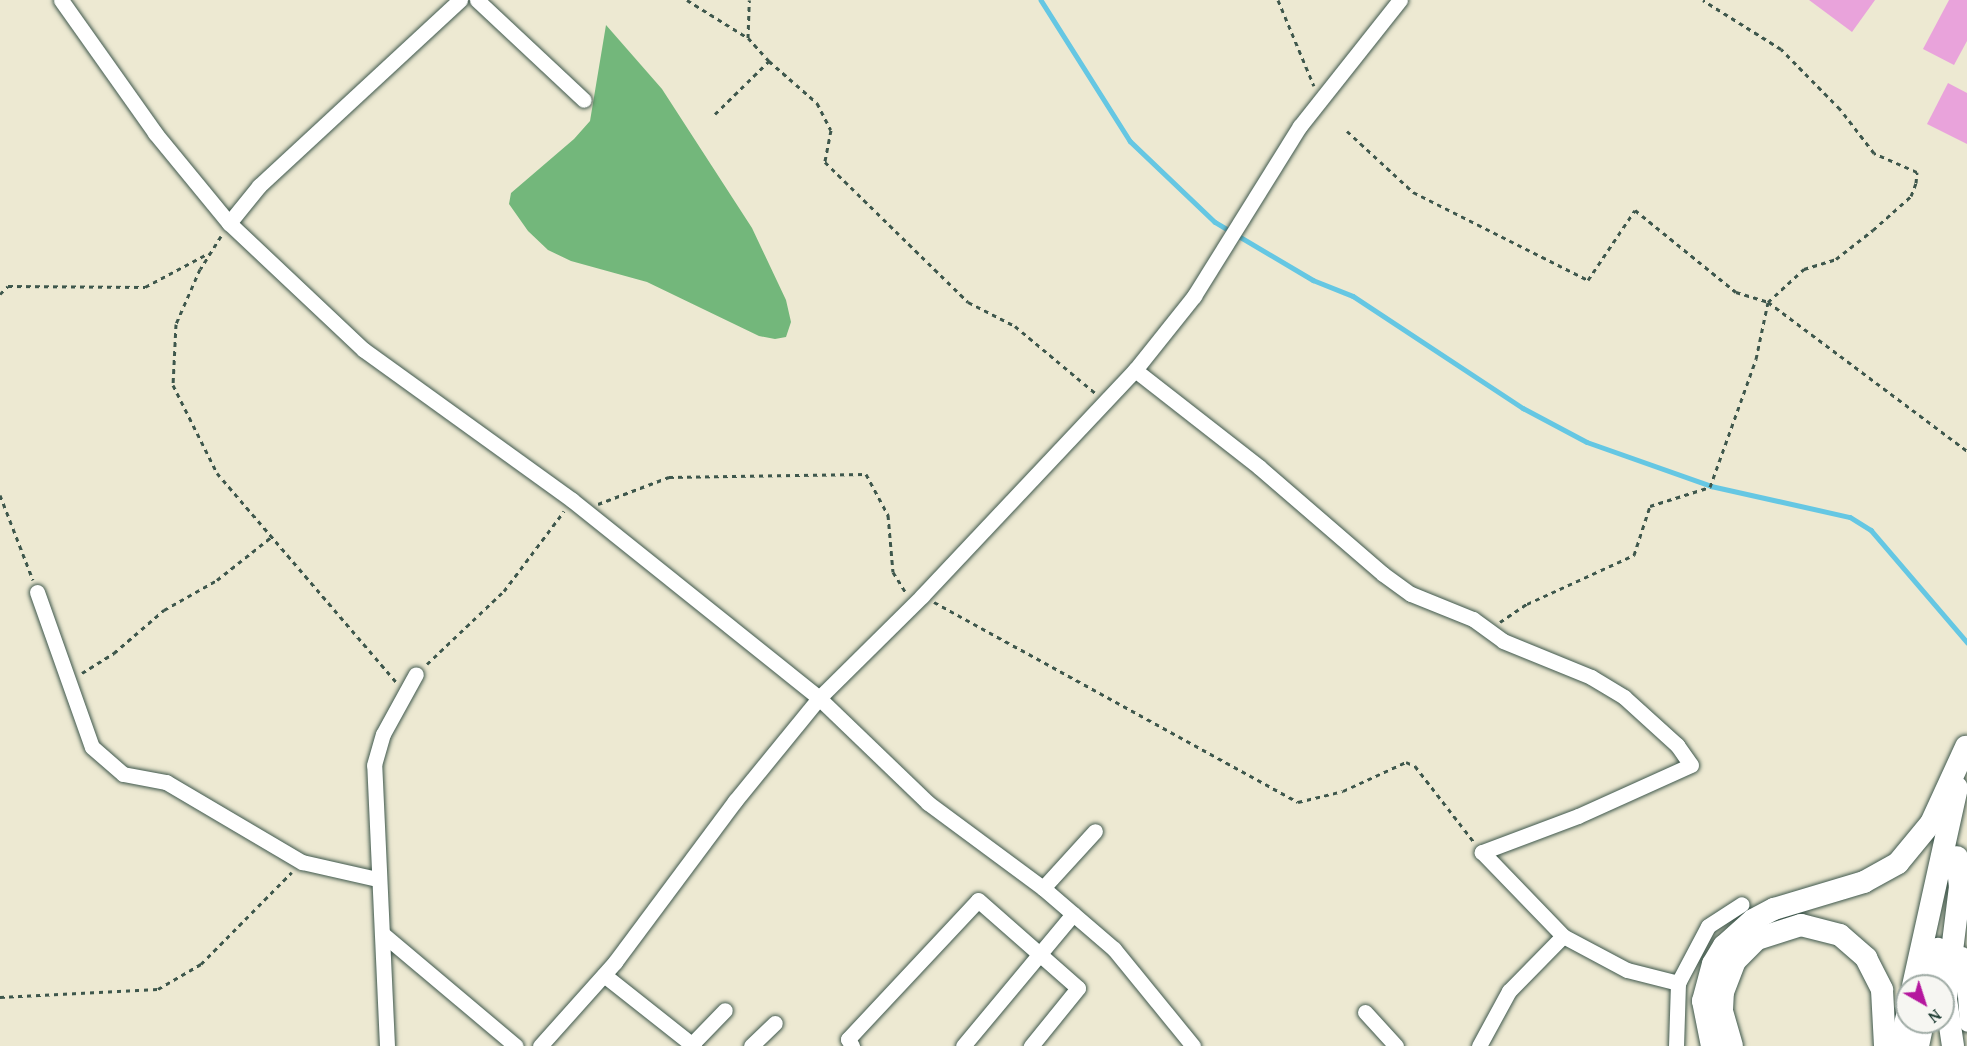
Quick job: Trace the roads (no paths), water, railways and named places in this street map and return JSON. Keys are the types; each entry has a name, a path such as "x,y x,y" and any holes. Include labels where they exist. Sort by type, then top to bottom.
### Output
{"highway":[{"path":"1916,974 1966,745"},
{"path":"1712,1046 1703,1001 1713,964 1724,946 1753,920 1773,909 1864,882 1898,863 1932,823 1966,745"},
{"path":"1933,974 1967,810"},
{"path":"1953,1046 1946,999 1960,887 1957,857"},
{"path":"1732,1046 1722,1010 1723,992 1735,962 1757,939 1801,925 1840,934 1866,958 1882,990 1885,1046"}],"street":[{"path":"61,0 155,133 229,223 364,350 578,504 819,698 928,803 1043,888 1114,949 1192,1046"},
{"path":"229,223 260,186 460,0"},
{"path":"477,0 584,100"},
{"path":"540,1046 604,975 742,792 819,698 917,600 1135,370 1194,296 1283,150 1320,99 1400,0"},
{"path":"1135,370 1259,467 1383,574 1412,594 1473,619 1503,642 1591,678 1624,697 1652,719 1691,765 1578,816 1482,852 1563,936 1627,970 1678,983"},
{"path":"37,592 92,747 123,774 166,782 302,862 377,879"},
{"path":"387,1046 384,935 377,879 374,765 382,734 417,674"},
{"path":"1043,888 1095,831"},
{"path":"852,1046 848,1039 978,900 1078,988 1030,1046"},
{"path":"1676,1046 1678,983 1708,926 1742,904"},
{"path":"963,1046 1073,914"},
{"path":"1967,915 1960,966 1967,1024"},
{"path":"384,935 516,1046"},
{"path":"1479,1046 1509,991 1563,936"},
{"path":"604,975 693,1045 725,1010"},
{"path":"1365,1012 1396,1046"},
{"path":"751,1046 775,1023"}],"waterway":[{"path":"1041,0 1130,141 1215,222 1313,280 1353,296 1523,408 1587,442 1711,486 1850,517 1871,530 1967,642"}]}
